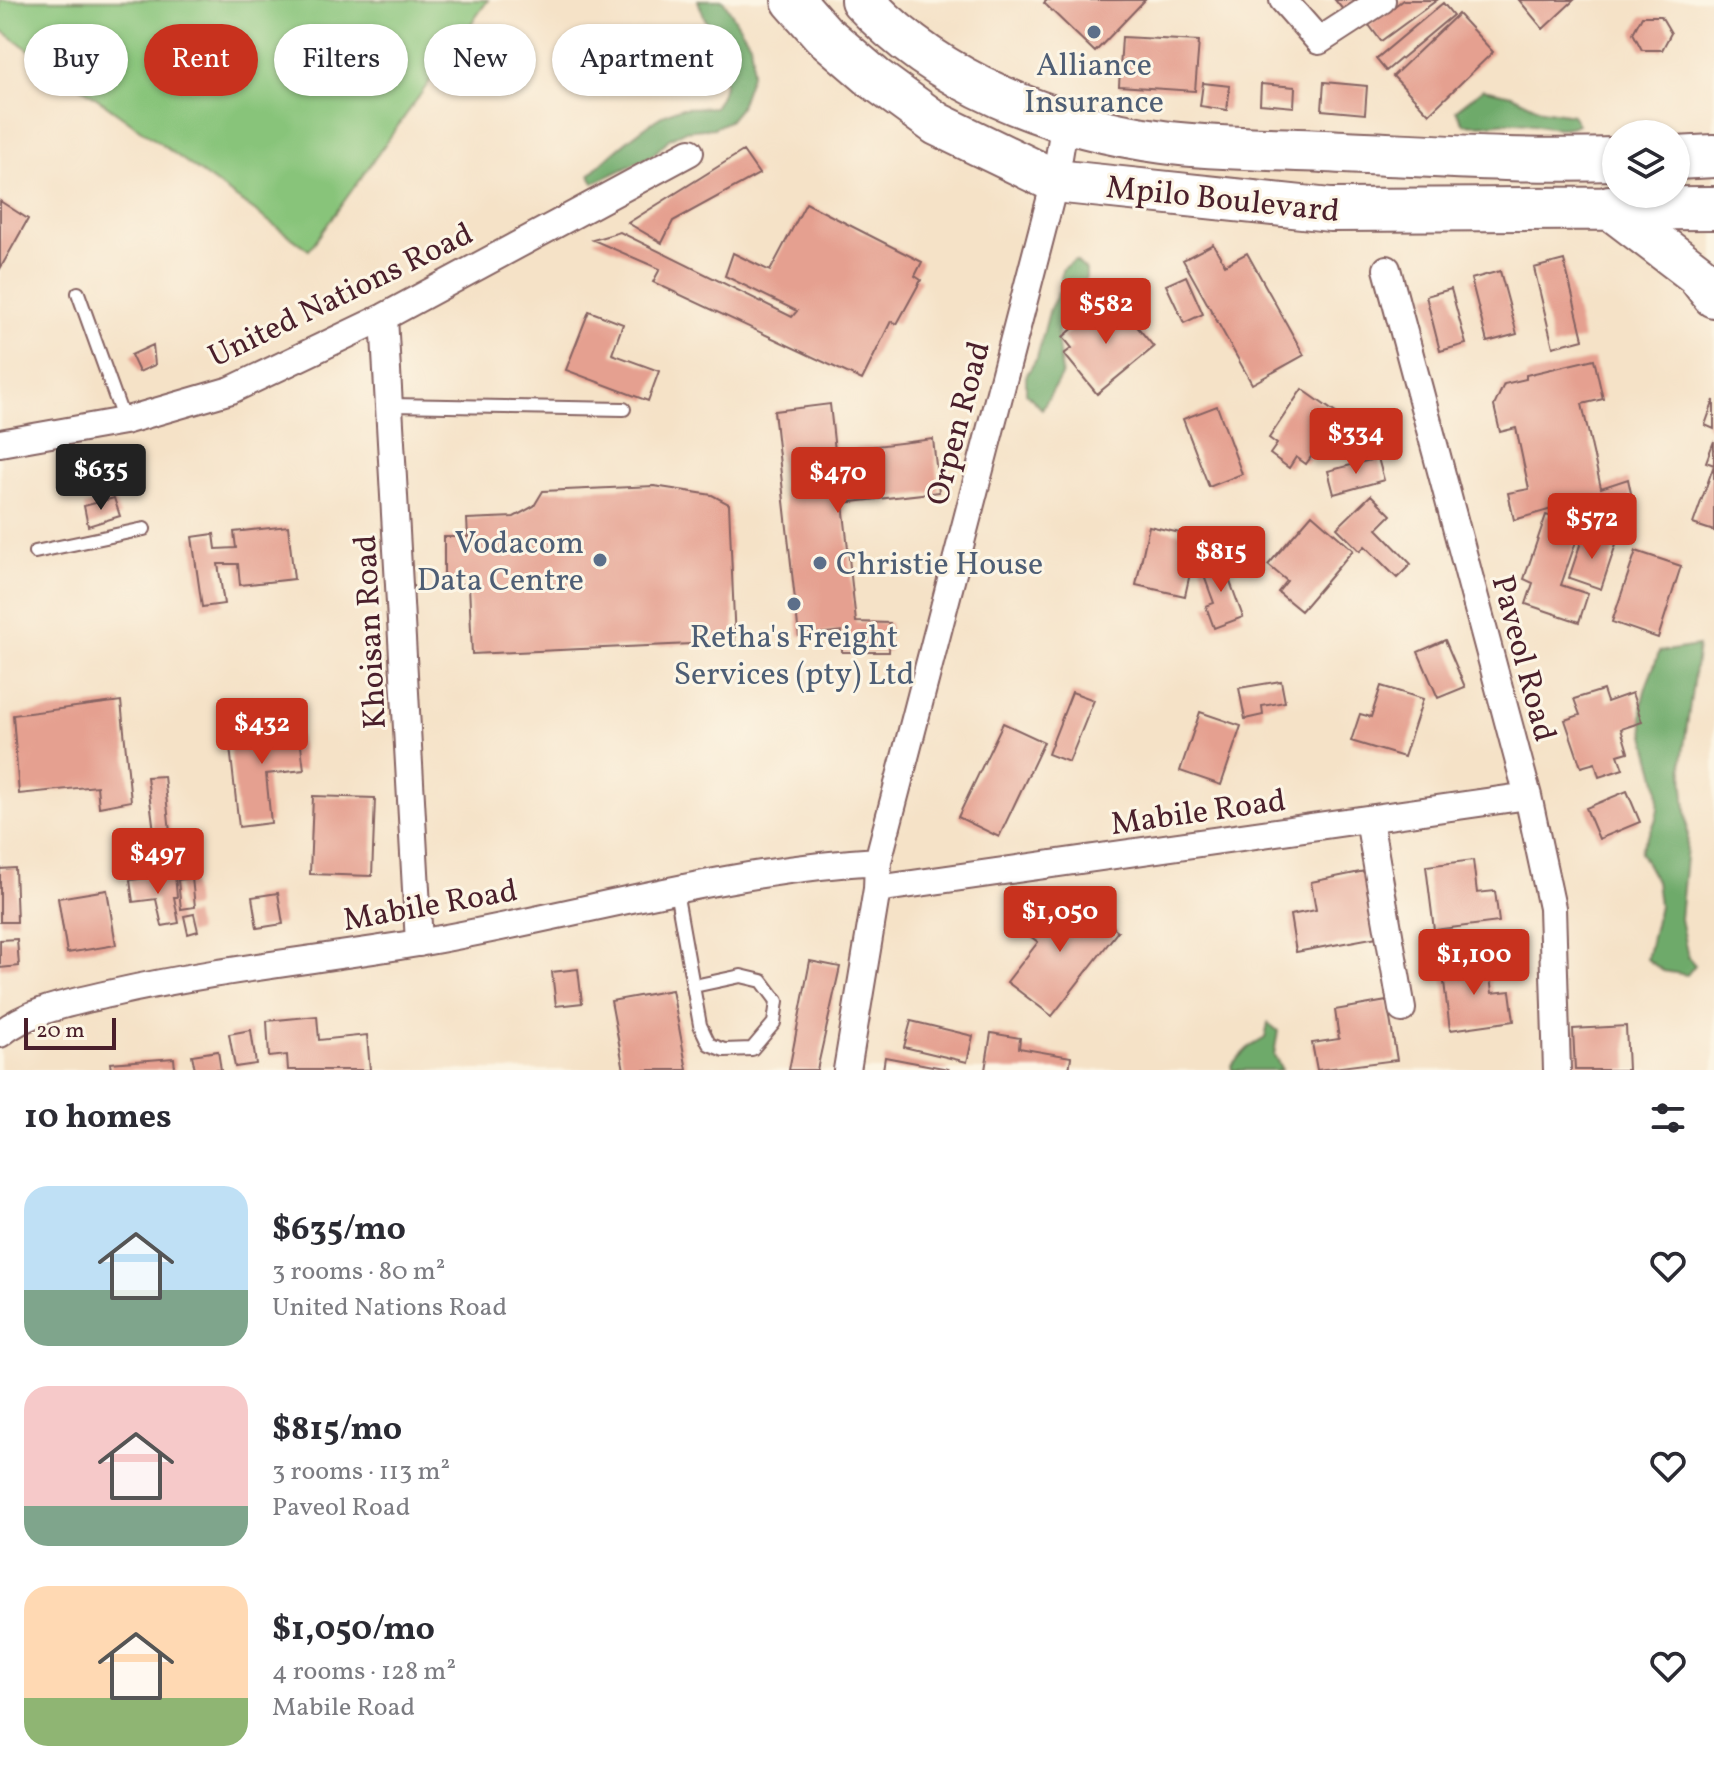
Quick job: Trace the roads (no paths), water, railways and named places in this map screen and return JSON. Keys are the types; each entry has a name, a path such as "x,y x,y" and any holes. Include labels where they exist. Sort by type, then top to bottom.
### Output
{"highway":[{"name":"Mpilo Boulevard","path":"793,0 823,34 874,78 937,124 1055,181 1330,210 1602,207"},
{"name":"Mpilo Boulevard","path":"862,0 892,32 944,68 989,92 1065,121 1163,142 1534,162 1602,160"},
{"path":"1690,157 1714,156"},
{"path":"1610,208 1697,274 1714,296"},
{"name":"Mpilo Boulevard","path":"1690,208 1714,208"}],"street":[{"path":"1283,0 1319,41 1382,0"},
{"name":"Orpen Road","path":"847,1070 877,889 878,861 1055,181 1065,121"},
{"name":"United Nations Road","path":"0,443 124,421 231,390 384,317 690,152"},
{"name":"Paveol Road","path":"1387,269 1436,462 1528,796 1552,908 1557,1070"},
{"name":"Khoisan Road","path":"384,317 419,943"},
{"name":"Mabile Road","path":"877,889 1528,796"},
{"path":"1369,820 1402,1009"},
{"name":"Mabile Road","path":"0,1034 13,1023 66,1003 175,979 419,943 806,865 878,861"}],"lane":[{"path":"78,293 124,421"},
{"path":"390,405 624,409"},
{"path":"35,552 144,529"},
{"path":"676,891 700,1025 709,1044 724,1050 752,1049 774,1023 777,1001 762,981 741,976 694,986"}],"place":[{"name":"Alliance Insurance","path":"1094,32"},
{"name":"Vodacom Data Centre","path":"600,560"},
{"name":"Christie House","path":"820,563"},
{"name":"Retha's Freight Services (pty) Ltd","path":"794,604"}]}
